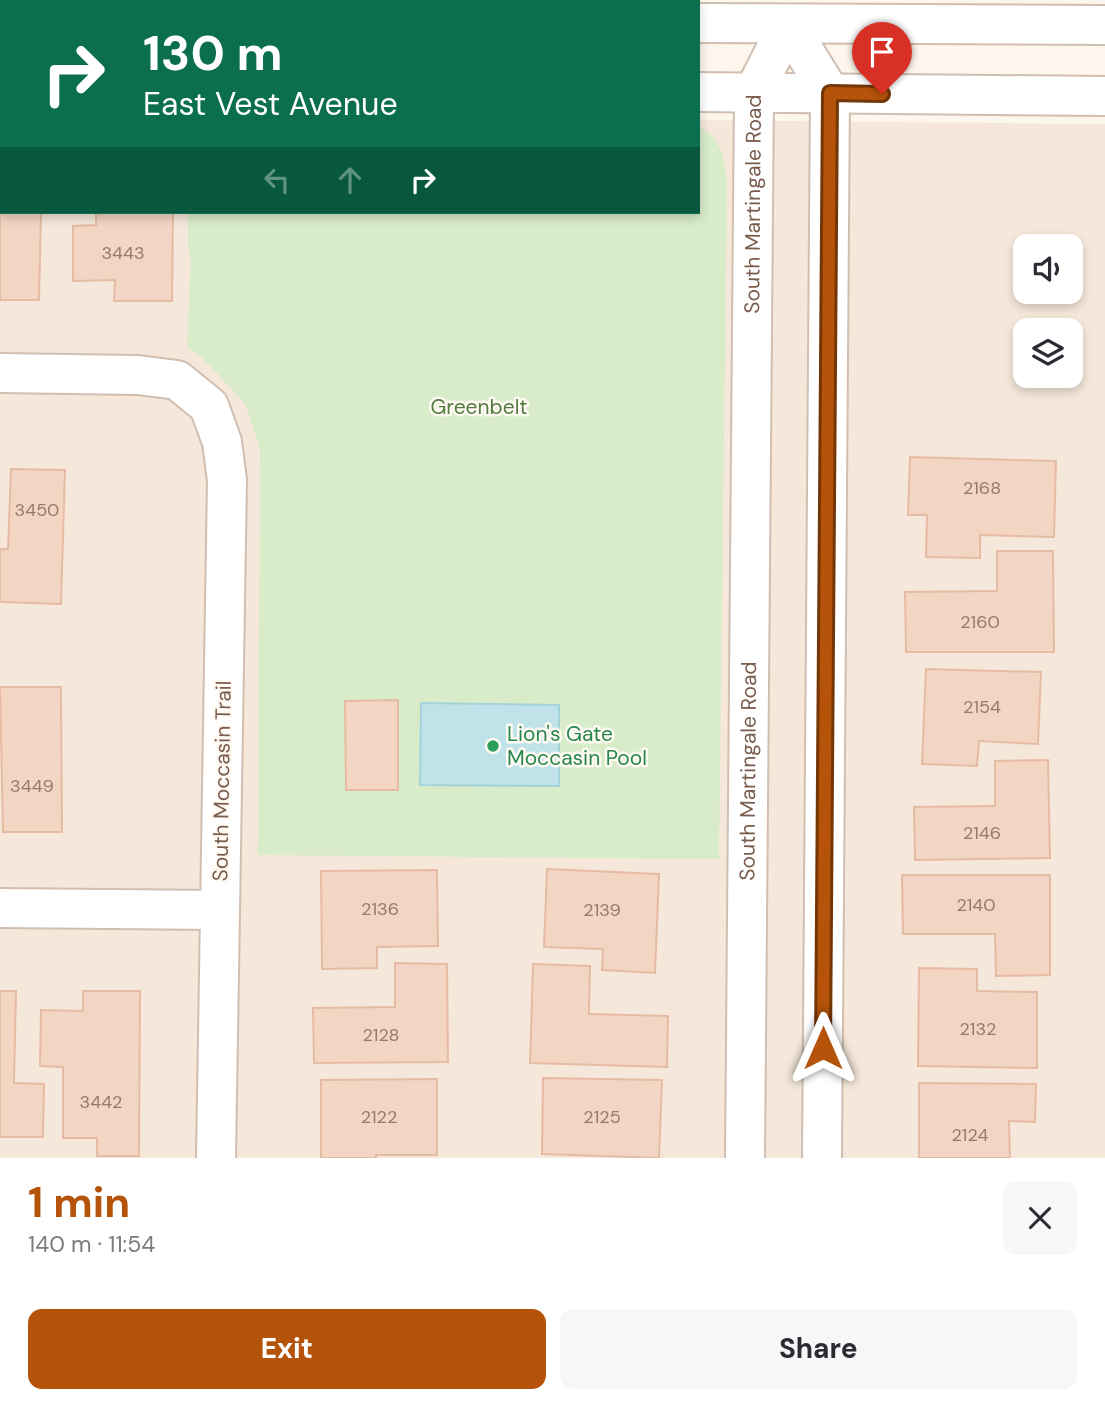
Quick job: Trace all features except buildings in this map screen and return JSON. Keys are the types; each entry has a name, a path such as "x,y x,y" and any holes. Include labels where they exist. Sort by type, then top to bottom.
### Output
{"street":[{"path":"700,23 1105,25"},
{"path":"788,24 830,93 822,1158"},
{"name":"South Martingale Road","path":"745,1158 754,92 788,24"},
{"path":"700,92 1105,96"},
{"name":"South Moccasin Trail","path":"0,373 138,375 177,380 209,406 222,442 227,480 216,1158"},
{"path":"0,908 220,910"}],"shaded area":[{"path":"700,120 1105,124 1105,1158 0,1158 0,214 700,214"}],"green space":[{"name":"Greenbelt","path":"700,128 713,137 724,159 727,185 719,859 258,855 260,449 246,405 200,355 187,348 191,257 188,248 188,214 700,214"}],"water":[{"path":"421,703 559,705 559,786 420,785"}],"place":[{"name":"Lion's Gate Moccasin Pool","path":"493,746"}],"route":[{"path":"823,1048 830,93 882,94"}]}
